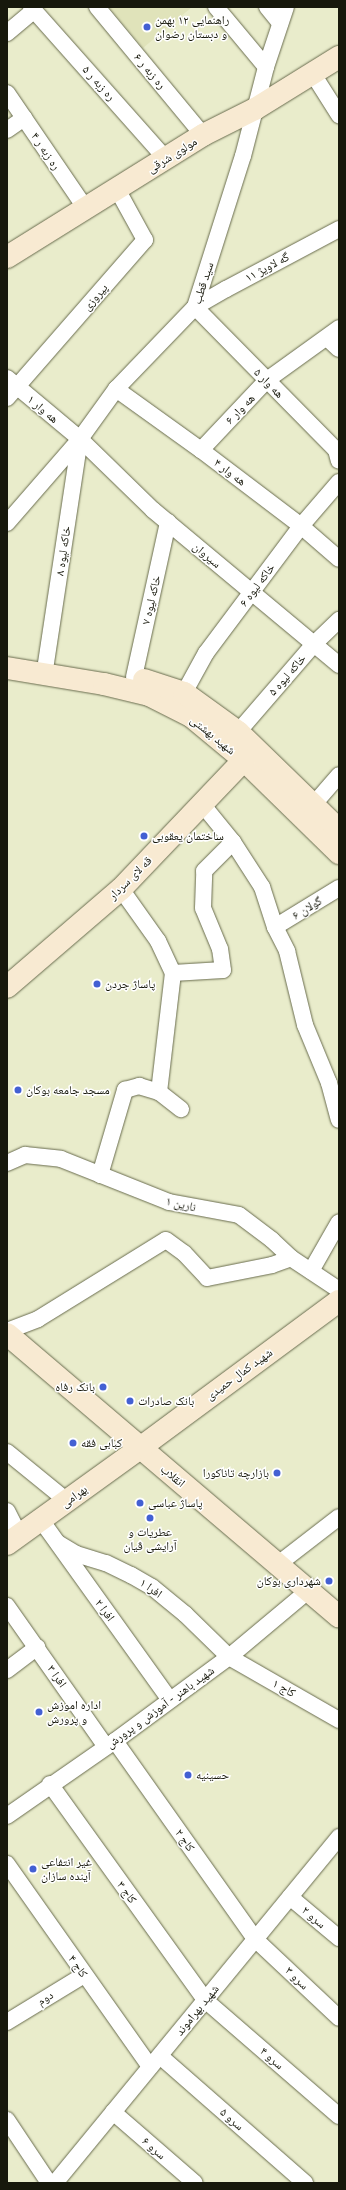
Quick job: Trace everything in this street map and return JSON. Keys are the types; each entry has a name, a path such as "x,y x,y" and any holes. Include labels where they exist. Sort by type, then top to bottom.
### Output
{"main road":[{"name":"مولوی شرقی","path":"7,257 203,135 255,109 339,57"},
{"name":"شهید بهشتی","path":"7,656 134,677 184,693 238,732 314,804 339,830"},
{"name":"شهید بهشتی","path":"7,668 104,684 149,695 191,716 244,760 339,853"},
{"name":"قه لای سردار","path":"7,987 121,889 244,760"},
{"name":"شهید کمال حمیدی","path":"140,1448 339,1301"},
{"name":"انقلاب","path":"10,1340 339,1617"},
{"name":"بهرامی","path":"13,1540 140,1448"}],"street":[{"name":"ره زبه ر ۶","path":"97,7 203,135"},
{"path":"216,7 266,67"},
{"path":"267,7 280,23"},
{"name":"سید قطب","path":"7,523 80,439 116,390 195,307 243,156 266,67 286,7"},
{"path":"7,33 33,9"},
{"name":"ره زبه ر ۵","path":"33,9 166,159"},
{"path":"313,74 339,115"},
{"name":"ره زبه ر ۴","path":"7,94 86,209"},
{"path":"7,130 24,118"},
{"name":"پیروزی","path":"10,388 145,240 117,189"},
{"name":"گه لاویژ ۱۱","path":"195,307 226,289 339,230"},
{"name":"هه وار ۵","path":"195,307 336,450 339,461"},
{"path":"333,333 339,349"},
{"name":"هه وار ۶","path":"201,450 267,380 333,333"},
{"name":"هه وار ۱","path":"10,388 80,439"},
{"name":"هه وار ۴","path":"116,390 201,450 301,526 339,559"},
{"name":"سیروان","path":"80,439 153,510 339,666"},
{"name":"خاکه لیوه ۸","path":"46,663 80,439"},
{"name":"خاکه لیوه ۶","path":"184,693 206,653 301,526 339,482"},
{"name":"خاکه لیوه ۷","path":"134,677 168,522"},
{"name":"خاکه لیوه ۵","path":"238,732 314,644 339,620"},
{"path":"314,804 339,775"},
{"path":"202,804 233,842 262,888 275,928 287,951 305,1025 330,1083 339,1120"},
{"path":"173,973 223,970 220,949 204,908 204,872 233,842"},
{"name":"گولان ۶","path":"275,928 339,888"},
{"path":"121,889 158,941 173,973 159,1092"},
{"path":"100,1175 124,1090 139,1086 159,1092 181,1109"},
{"name":"نارین ۱","path":"7,1163 25,1155 62,1159 169,1202 239,1215 272,1240 291,1258 339,1290"},
{"path":"311,1272 338,1225"},
{"path":"10,1340 38,1319 166,1240 184,1254 207,1278 272,1265 291,1258"},
{"path":"7,1452 67,1501"},
{"path":"8,1513 13,1540"},
{"path":"277,1565 339,1517"},
{"name":"افرا ۲","path":"41,1520 170,1700"},
{"name":"افرا ۱","path":"58,1543 76,1554 106,1563 152,1587 185,1614 229,1656"},
{"name":"شهید باهنر - آموزش و پرورش","path":"7,1816 50,1784 111,1744 229,1656 308,1591"},
{"name":"افرا ۳","path":"7,1606 37,1648 111,1744"},
{"path":"7,1670 37,1648"},
{"name":"کاج ۱","path":"229,1656 339,1720"},
{"name":"کاج ۲","path":"111,1744 256,1939"},
{"name":"کاج ۳","path":"50,1784 205,2000"},
{"name":"شهید بهراموند","path":"55,2183 339,1837"},
{"name":"کاج ۴","path":"7,1864 84,1975 155,2061"},
{"name":"سرو ۲","path":"290,1897 339,1938"},
{"name":"سرو ۳","path":"256,1939 339,2018"},
{"name":"دوم","path":"7,2022 84,1975"},
{"name":"سرو ۴","path":"205,2000 339,2116"},
{"name":"سرو ۵","path":"155,2061 305,2183"},
{"name":"سرو ۶","path":"113,2112 195,2183"},
{"path":"7,2120 49,2183"}],"shaded area":[{"name":"راهنمایی ۱۲ بهمن و دبستان رضوان","path":"109,7 192,7 143,48"}],"place":[{"name":"راهنمایی ۱۲ بهمن و دبستان رضوان","path":"147,27"},
{"name":"ساختمان یعقوبی","path":"144,836"},
{"name":"پاساژ جردن","path":"97,984"},
{"name":"مسجد جامعه بوکان","path":"18,1090"},
{"name":"بانک رفاه","path":"103,1387"},
{"name":"بانک صادرات","path":"130,1401"},
{"name":"کبابی فقه","path":"73,1443"},
{"name":"بازارچه تاناکورا","path":"277,1473"},
{"name":"پاساژ عباسی","path":"140,1503"},
{"name":"عطریات و آرایشی ڤیان","path":"150,1518"},
{"name":"شهرداری بوکان","path":"329,1581"},
{"name":"اداره اموزش و پرورش","path":"39,1712"},
{"name":"حسینیه","path":"188,1775"},
{"name":"غیر انتفاعی آینده سازان","path":"33,1869"}]}
